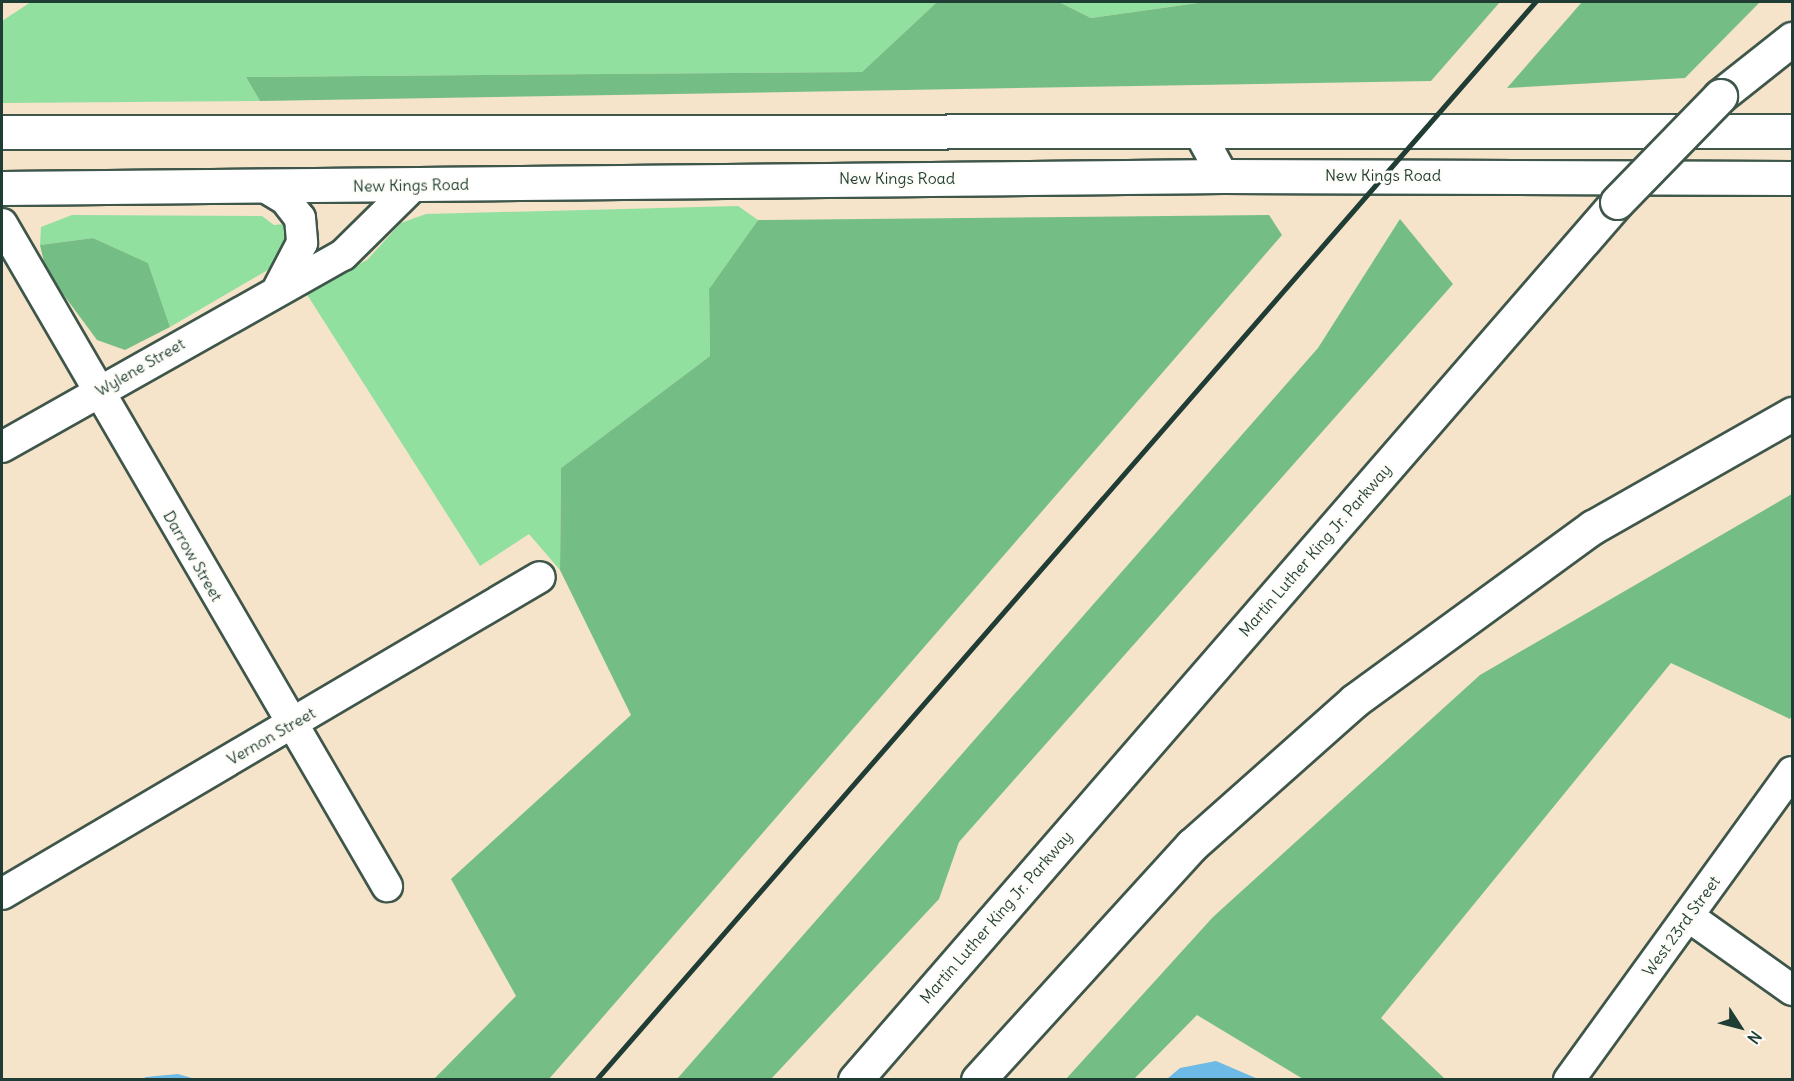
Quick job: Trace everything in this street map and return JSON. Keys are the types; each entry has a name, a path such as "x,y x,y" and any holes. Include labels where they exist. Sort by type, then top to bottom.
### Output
{"main road":[{"name":"Martin Luther King Jr. Parkway","path":"855,1080 1617,202 1720,96 1792,39"},
{"path":"2,132 1792,130"},
{"name":"New Kings Road","path":"2,188 1222,176 1792,178"},
{"path":"978,1080 1192,845 1354,701 1593,527 1792,414"}],"street":[{"path":"1199,132 1222,176"},
{"name":"Wylene Street","path":"2,447 279,287 343,255 414,185"},
{"path":"263,186 285,199 300,218 302,243 279,287"},
{"name":"Darrow Street","path":"2,224 290,725 387,886"},
{"name":"Vernon Street","path":"2,894 540,576"},
{"name":"West 23rd Street","path":"1569,1080 1792,772"},
{"path":"1688,916 1792,990"}],"green space":[{"path":"31,2 937,2 862,72 246,77 260,101 2,103 2,21"},
{"path":"937,2 1059,2 1091,18 1205,2 1500,2 1431,81 260,101 246,77 862,72"},
{"path":"1059,2 1205,2 1091,18"},
{"path":"1582,2 1760,2 1685,78 1507,88"},
{"path":"738,206 758,220 709,289 710,356 561,468 560,570 529,534 480,566 306,293 367,260 401,223 426,214"},
{"path":"72,215 262,216 274,225 285,224 289,235 278,264 170,327 148,263 93,238 40,245 41,227"},
{"path":"1269,215 1282,235 549,1079 434,1079 516,996 451,879 631,715 560,570 561,468 710,356 709,289 758,220"},
{"path":"1400,219 1453,284 959,842 939,899 771,1079 677,1079 1318,348"},
{"path":"93,238 148,263 170,327 125,350 97,340 46,271 40,245"},
{"path":"1792,494 1792,715 1790,719 1671,663 1381,1018 1445,1079 1303,1079 1197,1015 1134,1079 1066,1079 1213,917 1480,675"}],"water":[{"path":"1216,1061 1258,1079 1167,1079 1180,1068"},
{"path":"178,1074 195,1079 142,1079 146,1077"}],"railway":[{"path":"596,1080 1535,2"}]}
